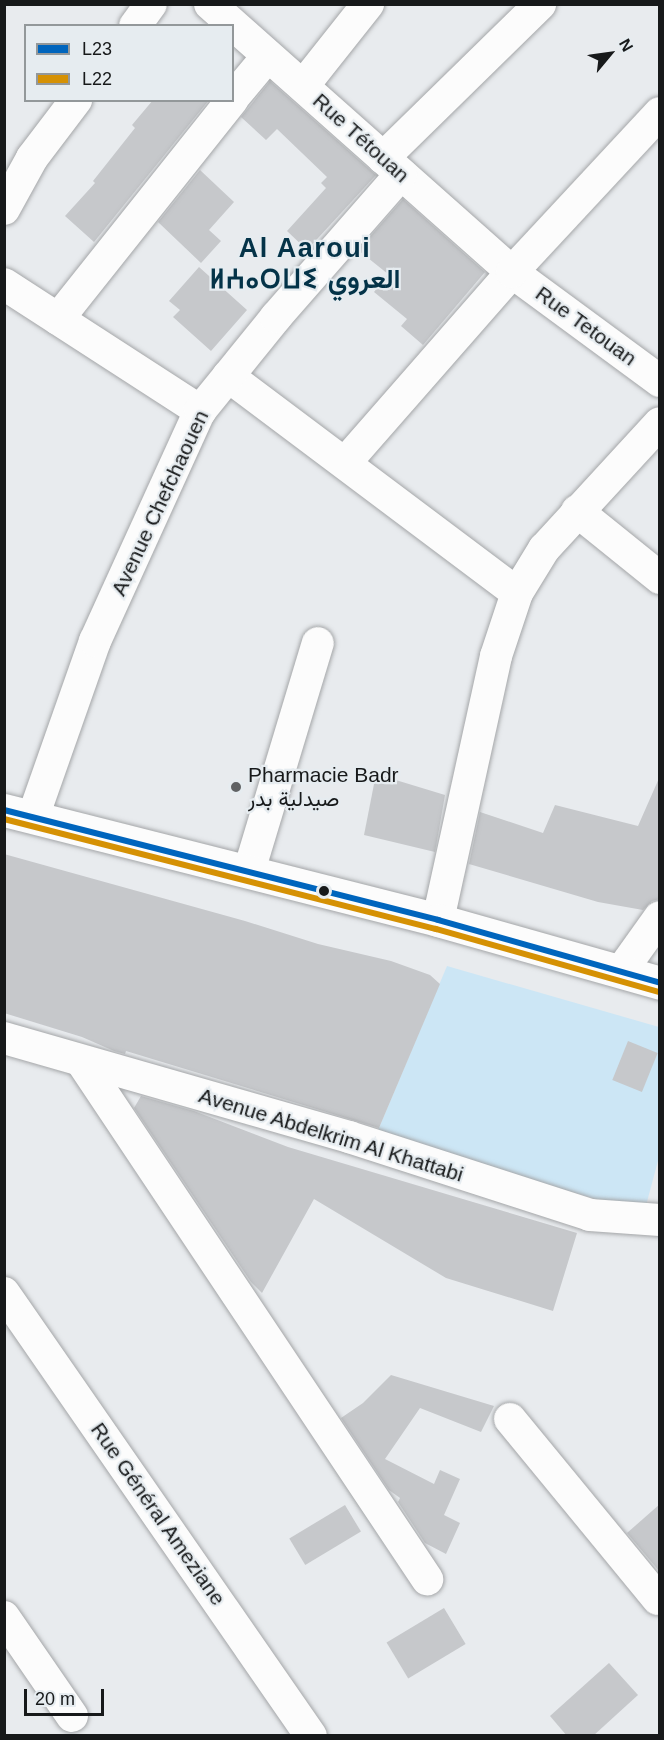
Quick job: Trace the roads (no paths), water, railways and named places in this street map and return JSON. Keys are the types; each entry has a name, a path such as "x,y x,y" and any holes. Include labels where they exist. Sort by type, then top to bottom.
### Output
{"main road":[{"path":"19,814 249,870 622,970 660,983"}],"street":[{"path":"136,24 151,4"},
{"name":"Rue Tétouan","path":"210,4 232,24"},
{"path":"303,86 368,4"},
{"name":"Avenue Chefchaouen","path":"19,814 200,411 276,317 392,166 540,4"},
{"name":"Rue Tétouan","path":"234,26 512,272"},
{"path":"234,98 268,56"},
{"path":"4,209 32,158 74,102"},
{"path":"58,319 230,102"},
{"path":"345,463 512,272 660,113"},
{"name":"Rue Tetouan","path":"512,272 660,381"},
{"path":"4,284 200,411"},
{"path":"228,376 517,593"},
{"path":"438,920 496,656 517,593 543,549 660,423"},
{"path":"577,511 660,578"},
{"path":"249,870 318,643"},
{"path":"622,970 660,917"},
{"name":"Avenue Abdelkrim Al Khattabi","path":"4,1038 349,1137 590,1215 660,1220"},
{"path":"82,1062 427,1578"},
{"name":"Rue Général Ameziane","path":"4,1293 311,1736"},
{"path":"510,1419 658,1599"},
{"path":"4,1617 72,1716"}],"place":[{"name":"Pharmacie Badr صيدلية بدر","path":"236,787"}],"district":[{"name":"Al Aaroui ⵍⵄⴰⵔⵡⵉ العروي","path":"305,264"}]}
